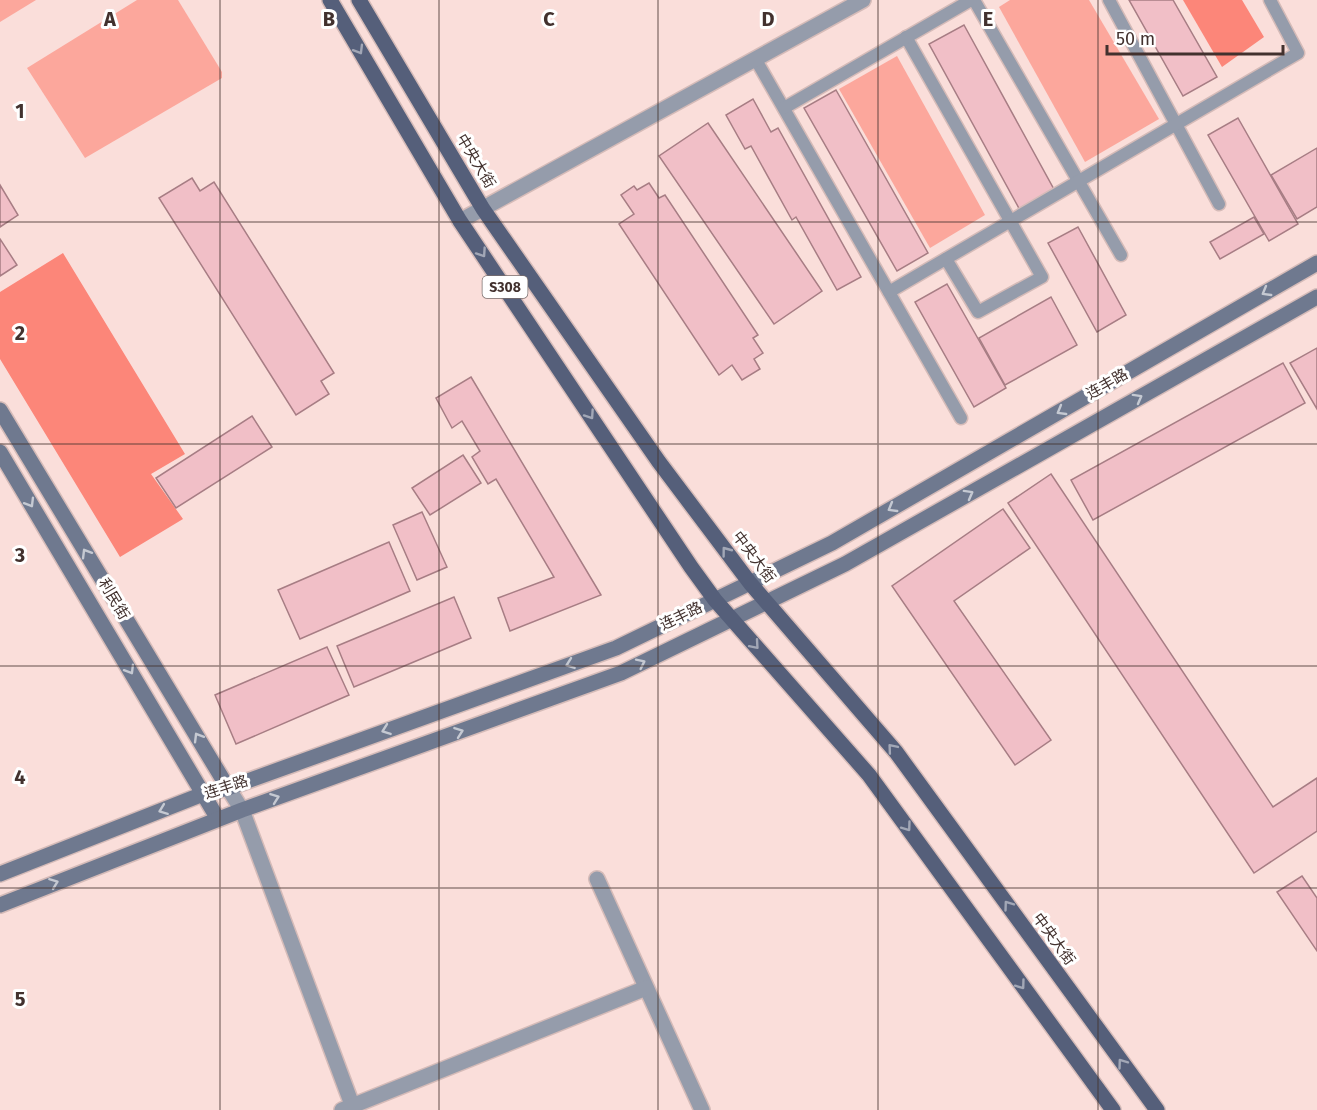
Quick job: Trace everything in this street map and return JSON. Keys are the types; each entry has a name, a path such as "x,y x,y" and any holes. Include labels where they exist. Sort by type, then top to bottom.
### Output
{"main road":[{"name":"S308","path":"330,0 460,221 715,600"},
{"name":"中央大街","path":"359,0 483,209 659,462 766,603 896,752 1157,1110"},
{"path":"715,600 869,775 1113,1110"}],"street":[{"path":"460,221 863,0"},
{"name":"连丰路","path":"0,874 203,794 228,788 616,648 832,543 1317,263"},
{"name":"连丰路","path":"0,905 242,810 621,673 845,564 1317,297"},
{"name":"利民街","path":"0,410 228,788"},
{"name":"利民街","path":"0,452 218,819"},
{"path":"228,788 242,810 349,1109 646,988"},
{"path":"597,879 702,1110"}],"lane":[{"path":"784,108 973,0 1121,255"},
{"path":"1109,0 1219,204"},
{"path":"889,292 1298,52 1270,0"},
{"path":"906,37 1042,277 978,312 946,259"},
{"path":"756,60 961,418"}],"shaded area":[{"path":"0,0 36,0 0,22"},
{"path":"137,0 178,0 222,72 222,78 85,158 27,68"},
{"path":"1010,0 1089,0 1159,119 1085,162 999,7"},
{"path":"1183,0 1242,0 1264,37 1222,67"},
{"path":"897,56 985,215 930,248 839,89"},
{"path":"63,253 185,454 151,474 183,519 120,557 0,359 0,292"}],"building":[{"path":"1129,0 1173,0 1217,77 1183,96"},
{"path":"964,25 1056,193 1021,212 929,44"},
{"path":"836,90 928,253 897,271 804,108"},
{"path":"753,99 771,132 778,128 861,277 837,290 796,217 792,220 751,146 745,149 726,115"},
{"path":"1238,118 1298,224 1269,241 1208,135"},
{"path":"708,123 822,291 774,324 659,156"},
{"path":"1317,148 1317,207 1297,219 1271,175"},
{"path":"192,178 200,191 214,182 334,373 321,381 329,394 296,415 159,198"},
{"path":"649,183 659,198 665,195 758,335 753,338 763,353 754,359 760,369 742,380 732,365 719,375 619,224 634,214 621,195 634,186 637,190"},
{"path":"0,185 18,215 0,227"},
{"path":"1254,217 1264,234 1220,259 1210,242"},
{"path":"1078,227 1126,315 1097,332 1048,243"},
{"path":"0,239 17,265 0,276"},
{"path":"947,284 1006,388 974,407 915,302"},
{"path":"1051,297 1077,345 1005,385 979,338"},
{"path":"1317,348 1317,409 1290,363"},
{"path":"1283,363 1305,403 1093,520 1071,480"},
{"path":"471,377 601,595 510,631 498,598 554,577 496,479 488,484 472,457 480,451 462,421 452,428 436,398"},
{"path":"252,416 272,447 176,508 156,478"},
{"path":"463,455 481,483 430,515 412,488"},
{"path":"1051,474 1273,807 1317,778 1317,831 1254,873 1008,503"},
{"path":"1003,509 1030,548 954,601 1051,740 1015,765 892,586"},
{"path":"422,512 447,567 417,580 393,525"},
{"path":"389,542 410,591 300,639 278,590"},
{"path":"454,597 471,638 354,687 337,646"},
{"path":"327,647 349,695 236,744 215,695"},
{"path":"1302,876 1317,898 1317,951 1277,892"}]}
